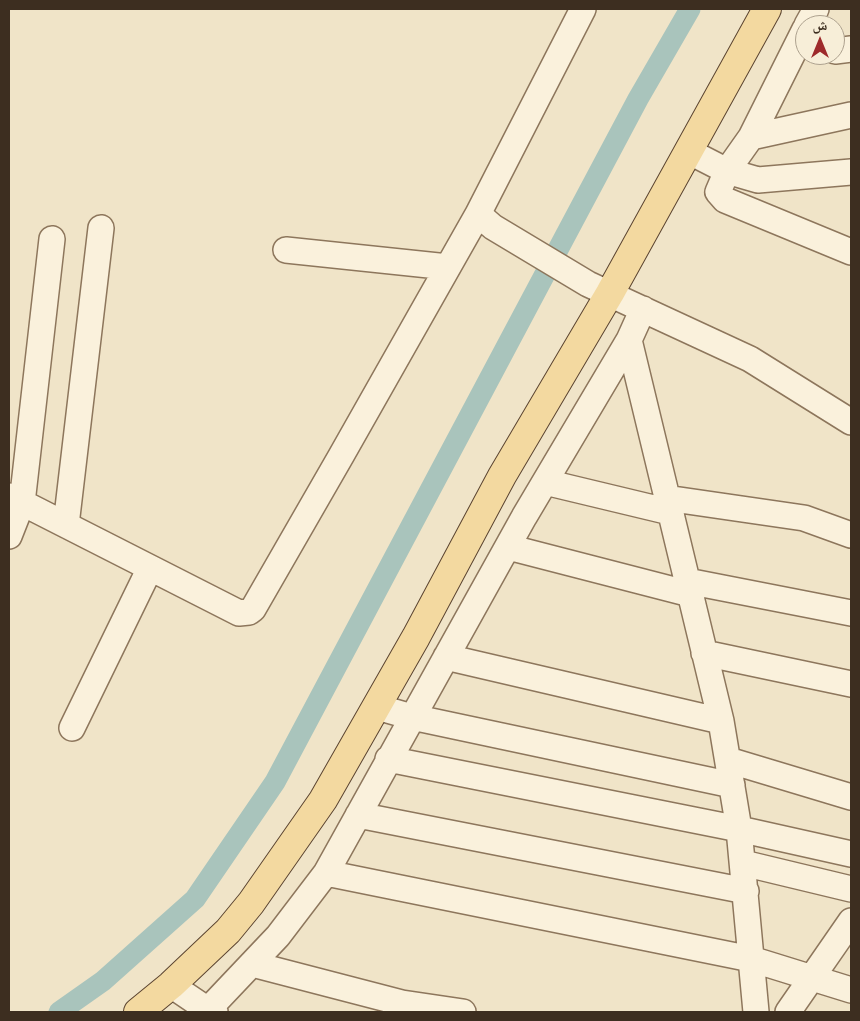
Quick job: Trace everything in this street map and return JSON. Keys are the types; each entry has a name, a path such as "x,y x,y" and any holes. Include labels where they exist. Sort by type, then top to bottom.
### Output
{"main road":[{"path":"138,1012 171,985 228,930 252,903 323,800 377,707 502,476 599,288 688,151 767,9"}],"street":[{"path":"15,499 239,613 249,612 478,214 583,9"},
{"path":"795,47 751,137 727,171 719,187 719,195 722,198 851,252"},
{"path":"788,59 795,58"},
{"path":"751,137 851,115"},
{"path":"688,151 727,171 758,180 851,172"},
{"path":"478,214 493,227 599,288 750,358 851,422"},
{"path":"66,525 101,228"},
{"path":"9,536 52,239"},
{"path":"286,250 448,267"},
{"path":"171,985 210,1012 302,908 326,873 508,547 629,340 643,309"},
{"path":"629,340 721,721 739,829 756,1012"},
{"path":"545,482 668,505 804,518 851,534"},
{"path":"508,547 688,588 851,613"},
{"path":"72,728 150,568"},
{"path":"704,653 851,684"},
{"path":"446,657 721,721"},
{"path":"377,707 412,717 732,785"},
{"path":"388,760 739,829 851,854"},
{"path":"728,760 851,796"},
{"path":"358,815 746,891"},
{"path":"743,863 851,889"},
{"path":"326,873 751,959 851,990"},
{"path":"788,1012 851,921"},
{"path":"252,964 401,1008 464,1012"}],"waterway":[{"path":"59,1012 103,981 195,899 275,782 638,99 690,9"}]}
